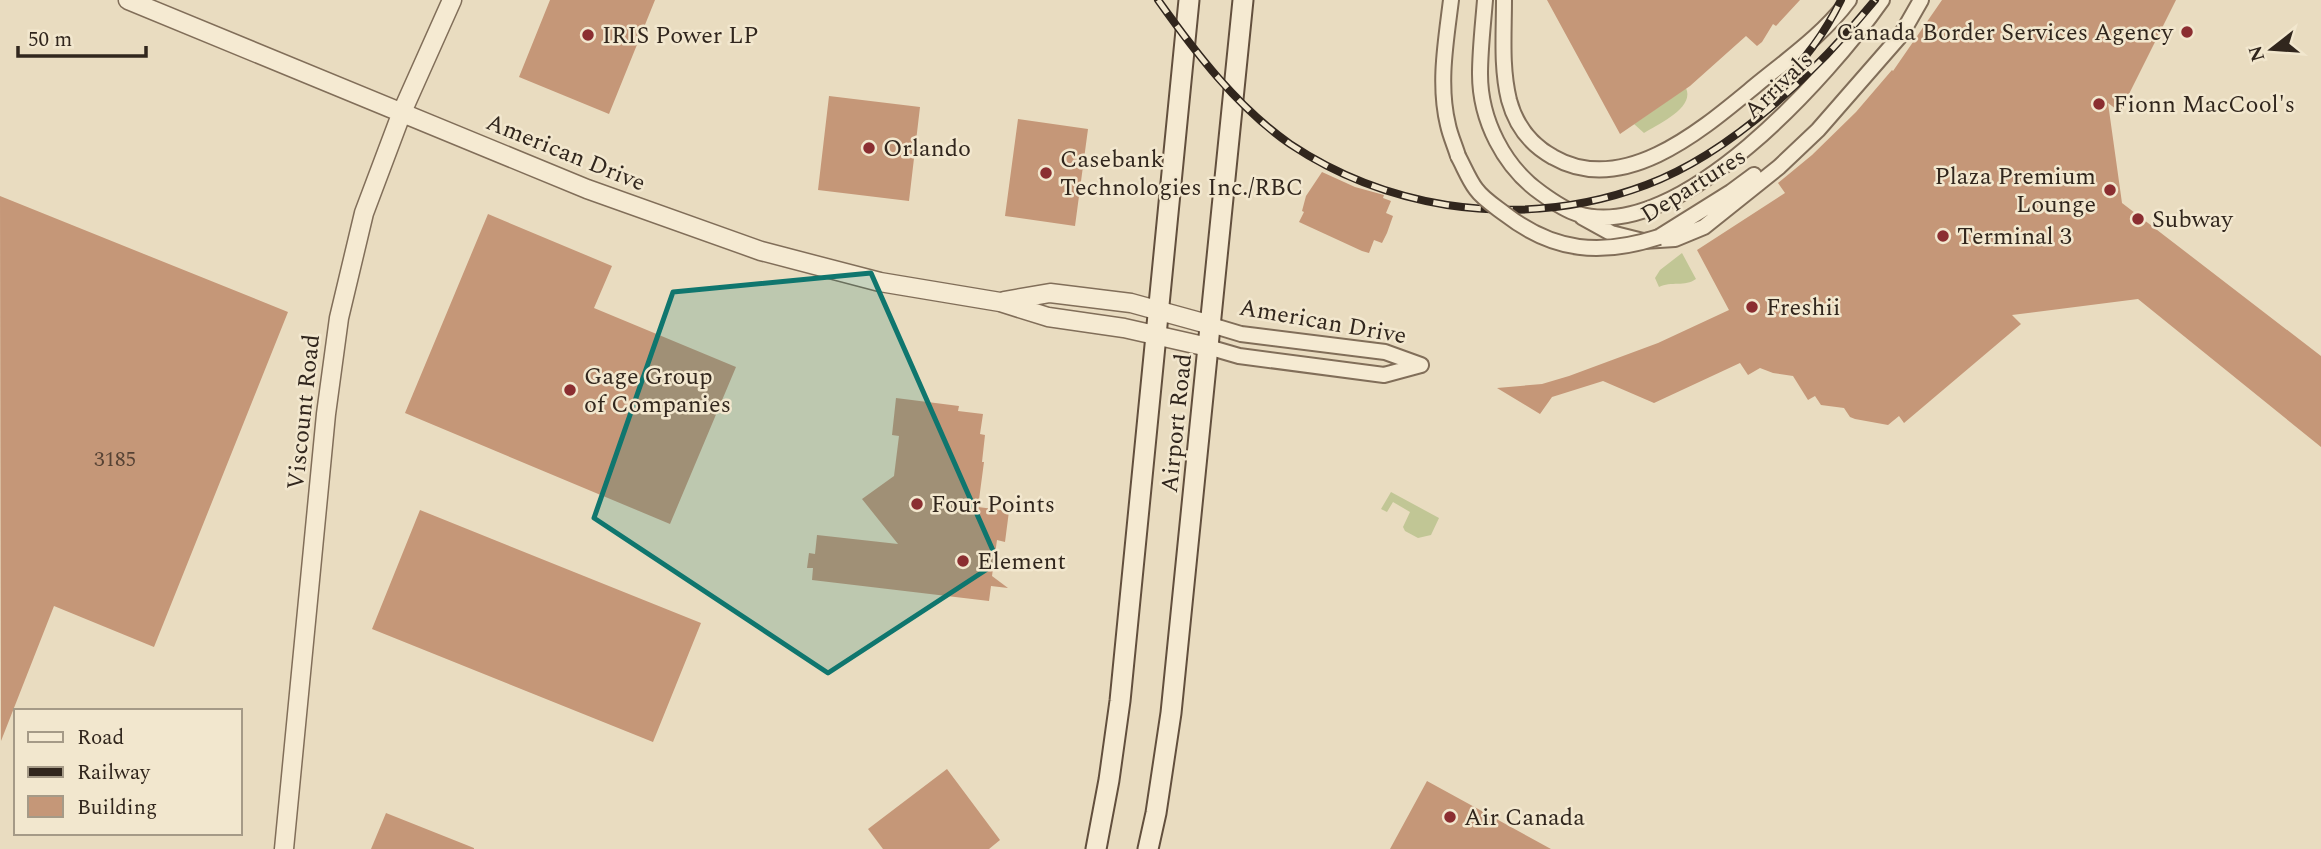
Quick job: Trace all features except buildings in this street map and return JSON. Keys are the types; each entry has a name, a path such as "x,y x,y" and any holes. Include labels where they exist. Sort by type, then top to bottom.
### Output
{"main road":[{"name":"Airport Road","path":"1096,849 1120,701 1189,0"},
{"name":"Airport Road","path":"1148,849 1171,713 1243,0"}],"street":[{"name":"American Drive","path":"128,0 587,189 761,251 880,282 1000,302 1048,317 1156,335 1239,356 1384,375 1421,365 1385,352 1241,334 1131,303 1050,293 1000,302"},
{"name":"Viscount Road","path":"284,849 326,414 339,318 363,213 402,112 452,0"},
{"name":"Departures","path":"1451,0 1443,86 1447,124 1458,156 1477,191 1520,225 1547,240 1589,249 1621,247 1659,237 1731,192 1789,147 1833,104 1884,43 1914,0"},
{"path":"1485,0 1480,76 1484,107 1498,144 1513,167 1534,188 1556,203 1611,233 1643,241 1675,239 1704,227 1779,167 1818,130 1901,35 1921,0"},
{"path":"1504,0 1503,64 1516,118 1535,146 1564,163 1591,169 1645,161 1707,125 1806,45 1837,16 1849,0"},
{"name":"Arrivals","path":"1578,214 1632,214 1654,208 1688,190 1791,109 1860,31 1882,0"}],"highlighted area":[{"path":"871,273 998,562 828,673 594,518 673,292"}],"green space":[{"path":"1686,88 1685,102 1674,115 1644,133 1634,124"},
{"path":"1682,253 1696,279 1659,287 1655,278 1660,270"},
{"path":"1391,492 1439,518 1431,535 1418,538 1405,531 1403,527 1410,512 1393,502 1387,512 1381,509"}],"railway":[{"path":"1158,0 1202,59 1235,96 1290,144 1327,166 1385,190 1447,205 1497,209 1548,208 1597,200 1646,185 1678,171 1741,131 1771,107 1827,54 1875,0"},
{"path":"1769,94 1810,50 1841,0"}],"place":[{"name":"Canada Border Services Agency","path":"2187,32"},
{"name":"IRIS Power LP","path":"588,35"},
{"name":"Fionn MacCool's","path":"2099,104"},
{"name":"Orlando","path":"869,148"},
{"name":"Casebank Technologies Inc./RBC","path":"1046,173"},
{"name":"Plaza Premium Lounge","path":"2110,190"},
{"name":"Subway","path":"2138,219"},
{"name":"Terminal 3","path":"1943,236"},
{"name":"Freshii","path":"1752,307"},
{"name":"Gage Group of Companies","path":"570,390"},
{"name":"Four Points","path":"917,504"},
{"name":"Element","path":"963,561"},
{"name":"Air Canada","path":"1450,817"}]}
